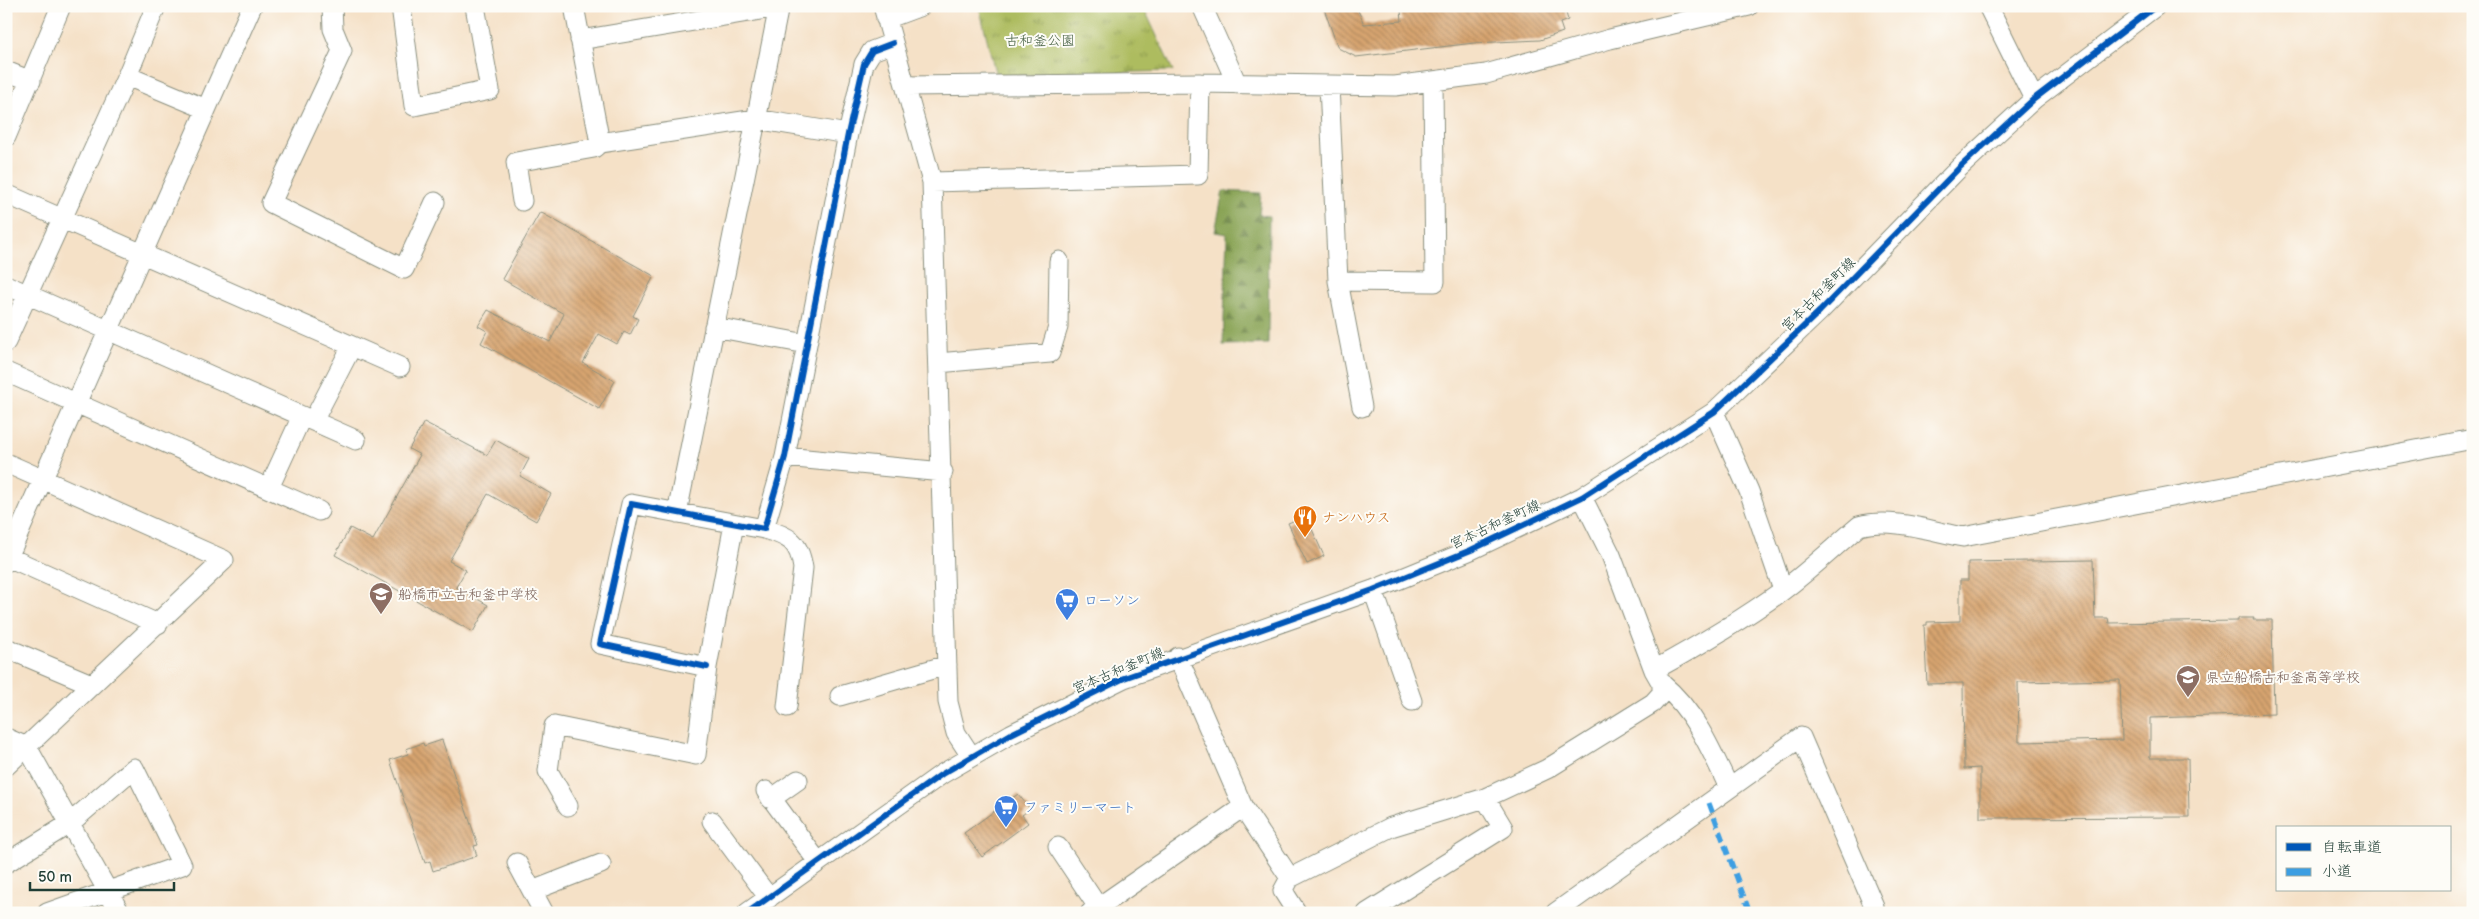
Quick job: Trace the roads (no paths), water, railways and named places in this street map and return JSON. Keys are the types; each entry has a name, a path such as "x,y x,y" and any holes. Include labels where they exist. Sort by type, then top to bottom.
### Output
{"street":[{"path":"6,137 62,6"},
{"path":"6,342 63,220 156,6"},
{"path":"158,624 7,559 252,6"},
{"path":"332,6 333,29 342,51 271,203 404,269 435,202"},
{"path":"401,6 414,106 490,90 475,6"},
{"path":"574,6 600,143"},
{"path":"921,6 884,13 932,182 943,472 947,664 951,717 956,733 970,756"},
{"path":"1202,6 1237,84"},
{"path":"906,86 1200,83 1395,86 1486,74 1610,40 1749,6"},
{"path":"1988,6 2034,99"},
{"name":"宮本古和釜町線","path":"747,913 767,904 818,862 970,756 1124,678 1373,590 1471,550 1582,497 1714,412 1820,311 1960,167 2034,99 2156,6"},
{"path":"580,40 778,7 677,513"},
{"path":"764,530 785,457 848,134 864,64 872,51 893,43"},
{"path":"6,70 30,80"},
{"path":"127,76 206,109"},
{"path":"1338,280 1435,282 1433,81"},
{"path":"932,182 1198,175 1200,83"},
{"path":"1329,85 1338,280 1362,406"},
{"path":"522,201 516,162 594,148 600,143 756,119 848,134"},
{"path":"6,194 400,367"},
{"path":"938,363 1050,353 1058,327 1059,261"},
{"path":"6,285 356,440"},
{"path":"714,327 807,344"},
{"path":"269,488 352,346"},
{"path":"6,372 319,510"},
{"path":"1714,412 1749,491 1783,590"},
{"path":"1658,677 1695,648 1783,590 1859,526 1873,522 1888,523 1963,537 2473,439"},
{"path":"785,457 943,472"},
{"path":"6,463 224,560 6,766"},
{"path":"1297,913 1283,891 1290,878 1391,826 1485,798 1547,769 1654,703 1662,693 1658,677 1612,555 1582,497"},
{"path":"707,667 600,644 632,504 783,535 801,553 803,568 786,707"},
{"path":"568,806 548,772 554,726 696,755 707,667 734,524"},
{"path":"1373,590 1412,701"},
{"path":"6,648 91,684"},
{"path":"1178,658 1243,807 1290,878"},
{"path":"840,696 947,664"},
{"path":"1658,677 1678,697 1709,746 1729,788"},
{"path":"1555,913 1801,737 1874,906"},
{"path":"6,738 26,747 120,913"},
{"path":"6,863 69,824 134,768 182,865 47,913"},
{"path":"798,780 769,795 818,862"},
{"path":"1367,913 1504,828 1485,798"},
{"path":"1058,847 1094,910 1243,807"},
{"path":"712,821 767,904"},
{"path":"517,863 544,913"},
{"path":"532,891 601,864"}],"place":[{"name":"ナンハウス","path":"1305,538"},
{"name":"船橋市立古和釜中学校","path":"381,615"},
{"name":"ローソン","path":"1067,621"},
{"name":"県立船橋古和釜高等学校","path":"2188,698"},
{"name":"ファミリーマート","path":"1006,828"}],"park label":[{"name":"古和釜公園","path":"1040,40"}]}
